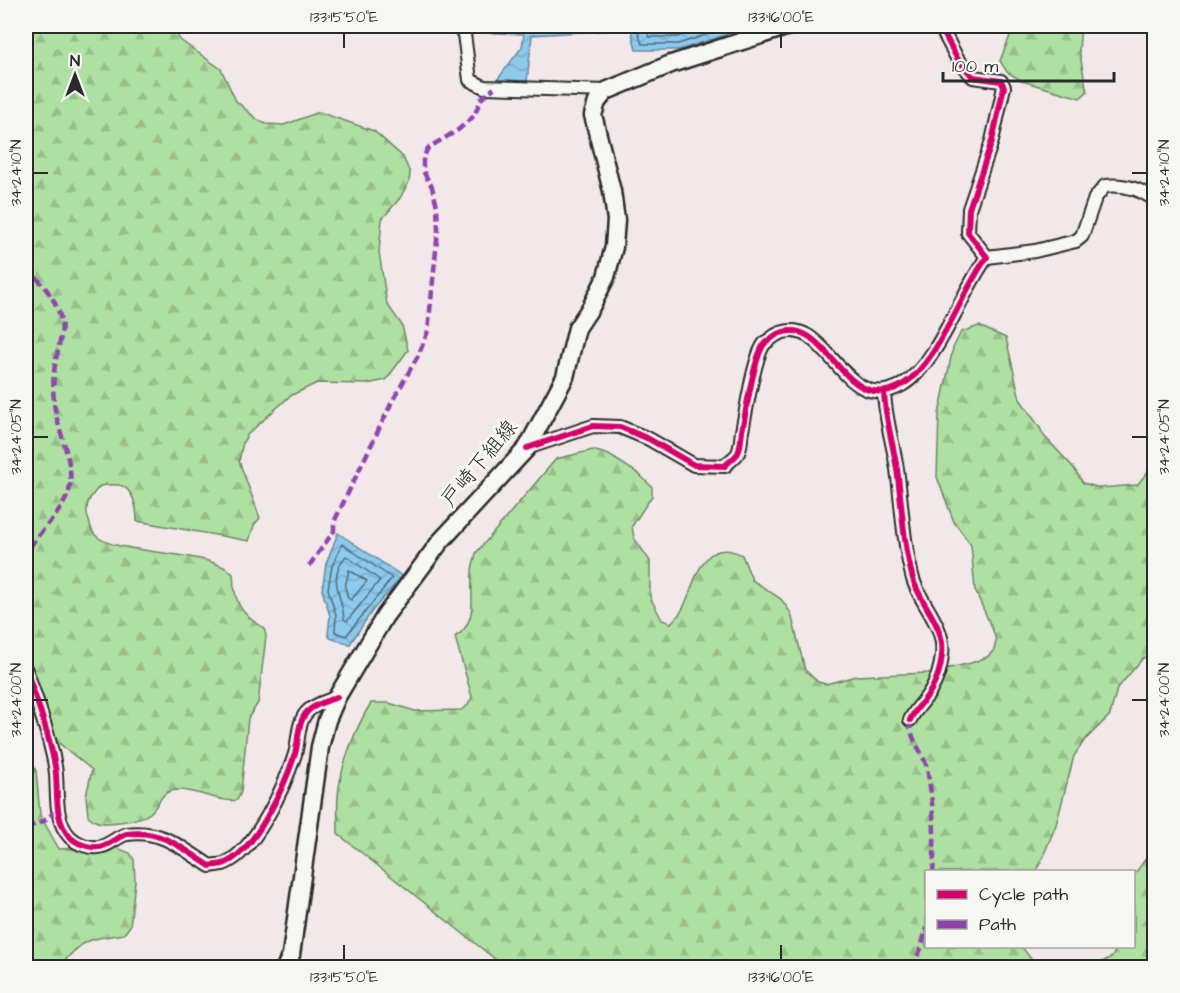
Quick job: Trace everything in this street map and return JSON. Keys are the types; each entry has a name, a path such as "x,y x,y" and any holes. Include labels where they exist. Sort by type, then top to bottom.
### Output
{"main road":[{"path":"606,91 671,63 789,26"},
{"name":"戸崎下組線","path":"285,968 291,955 320,747 327,720 337,697 385,616 413,577 440,542 527,448 565,376 577,328 606,277 614,247 616,220 593,115 597,102 606,91"}],"street":[{"path":"458,26 464,34 470,80 484,87 606,91"},
{"path":"940,26 957,58 973,77 1001,81 1004,87 992,141 969,209 968,233 987,257"},
{"path":"527,448 593,426 620,427 649,439 694,465 725,466 737,454 753,374 764,344 778,334 797,331 813,338 839,369 859,387 884,392 902,384 917,373 932,354 975,274 987,257 1035,251 1076,241 1082,236 1095,198 1105,186 1121,185 1148,194 1155,199"},
{"path":"884,392 885,413 896,467 912,573 931,612 943,652 932,689 910,720"},
{"path":"26,670 56,767 57,810 70,837 85,846 99,848 124,835 148,833 164,837 210,866 223,864 236,856 258,833 270,812 295,754 301,721 308,711 337,697"}],"green space":[{"path":"26,26 177,26 176,32 180,40 221,69 236,101 258,120 266,124 284,125 319,112 374,131 403,157 410,173 409,181 400,198 382,219 379,252 387,304 402,325 408,350 386,380 367,384 317,383 290,396 248,434 243,442 239,461 260,518 254,525 249,541 137,521 131,495 128,490 119,485 100,486 87,505 91,529 102,540 137,549 203,560 220,565 233,574 235,592 240,606 249,618 264,628 266,636 258,703 248,718 241,792 237,800 176,790 165,794 146,816 115,823 94,821 88,816 86,796 92,770 38,726 26,695"},
{"path":"1014,26 1081,26 1079,50 1087,92 1080,98 1022,81 1007,72 1000,61"},
{"path":"979,326 1006,338 1020,399 1044,436 1073,467 1083,483 1100,488 1137,485 1154,464 1154,655 1143,658 1117,689 1110,715 1084,741 1074,756 1056,825 1037,870 925,870 925,948 1023,948 1040,967 505,967 338,834 339,785 345,760 354,735 371,703 389,703 415,711 461,710 468,705 472,697 455,637 468,624 472,608 472,570 476,553 556,459 593,450 609,455 639,474 652,487 652,496 632,526 634,538 650,561 650,597 662,620 671,623 681,612 702,565 709,556 717,551 728,551 742,555 752,580 781,599 791,613 805,670 818,682 826,684 856,676 928,673 987,657 994,650 996,641 975,590 971,545 954,522 937,477 939,414 953,348 961,332"},
{"path":"26,753 30,756 36,771 40,815 59,849 114,847 130,853 134,860 135,881 130,926 124,934 101,937 87,942 74,951 59,967 26,967"},
{"path":"1154,847 1154,967 1092,967 1112,957 1116,948 1135,948 1135,874"}],"water":[{"path":"464,26 753,26 679,50 636,50 631,29 532,35 527,82 497,80 522,47 524,34 470,32"},
{"path":"338,533 402,576 372,611 350,644 330,638 328,634 330,616 322,590 326,564"}],"marked path":[{"path":"309,566 334,531 334,522 392,402 419,354 428,331 438,230 437,206 432,187 423,171 423,158 428,148 458,130 474,116 481,99 494,88"},
{"path":"26,268 51,295 61,322 54,374 54,398 70,470 69,491 65,500 35,539 26,556"},
{"path":"910,720 914,739 927,768 934,833 933,870"},
{"path":"26,828 44,821 57,810"},
{"path":"911,968 921,949 925,932"}],"cycle path":[{"path":"527,448 593,426 620,427 649,439 694,465 725,466 739,451 751,385 761,349 776,335 794,331 809,337 823,348 849,377 864,388 881,392 902,385 915,375 938,344 987,257 968,233 969,209 992,141 1004,87 1001,81 973,77 957,58 940,26"},
{"path":"884,392 913,579 936,625 942,644 941,664 935,682 910,720"},
{"path":"26,670 52,754 56,775 58,812 64,829 70,837 80,844 102,847 127,834 150,834 171,841 210,866 223,864 235,857 257,833 276,800 290,767 304,715 314,706 337,697"}]}
